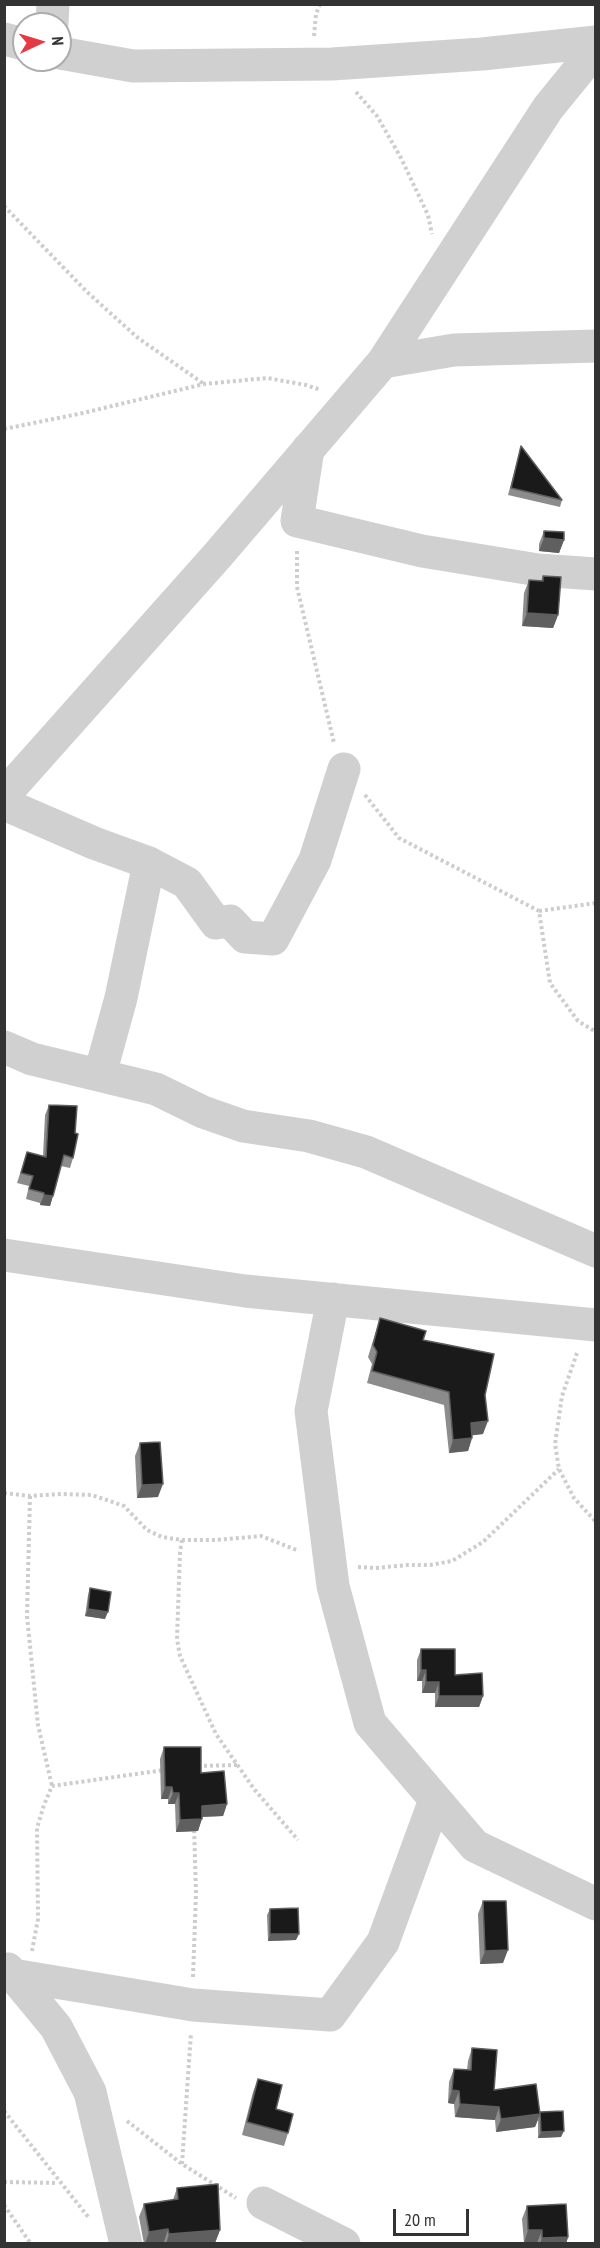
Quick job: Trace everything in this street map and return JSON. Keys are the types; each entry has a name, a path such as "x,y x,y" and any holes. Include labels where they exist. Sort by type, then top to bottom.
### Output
{"street":[{"path":"72,56 133,66 332,64 482,54 596,42"},
{"path":"4,795 117,670 383,362 548,108 596,49"},
{"path":"383,362 454,350 596,346"},
{"path":"308,449 297,520 433,553 538,570 596,574"},
{"path":"4,804 94,843 149,863 187,883 216,923 230,921 245,937 273,939 315,860 344,769"},
{"path":"100,1074 121,998 149,863"},
{"path":"4,1047 32,1059 156,1089 203,1112 243,1126 309,1136 366,1152 596,1251"},
{"path":"4,1255 245,1291 596,1325"},
{"path":"333,1299 311,1411 333,1586 370,1723 474,1846 596,1904"},
{"path":"14,1977 193,2005 330,2015 383,1942 435,1800"},
{"path":"14,1977 56,2027 90,2092 126,2244"},
{"path":"254,2203 344,2244"}],"path":[{"path":"332,64 377,116 401,158 428,215 441,273"},
{"path":"4,206 87,292 138,338 204,384"},
{"path":"4,429 204,384 267,378 306,385 349,400"},
{"path":"297,520 297,587 338,762 399,838 539,911 596,903"},
{"path":"539,911 550,982 578,1021 596,1032"},
{"path":"577,1353 562,1396 555,1444 559,1469 574,1498 596,1522"},
{"path":"352,1566 376,1568 430,1565 452,1561 483,1542 559,1469"},
{"path":"4,1493 30,1496 92,1495 124,1506 147,1530 162,1537 182,1540 216,1540 261,1536 307,1554"},
{"path":"14,1977 38,1918 38,1828 52,1786 38,1725 29,1650 27,1605 30,1496"},
{"path":"182,1540 177,1639 180,1656 216,1734 254,1789 298,1840"},
{"path":"192,1766 238,1765"},
{"path":"52,1786 170,1769"},
{"path":"182,2164 193,2005 196,1893 194,1823"},
{"path":"4,2111 59,2183 96,2226"},
{"path":"127,2121 182,2164 254,2203"},
{"path":"4,2182 59,2183"},
{"path":"4,2205 31,2244"}],"building":[{"path":"521,446 562,500 511,488"},
{"path":"544,531 564,532 564,540 544,538"},
{"path":"543,576 561,577 558,615 527,613 529,580 543,581"},
{"path":"49,1105 77,1106 75,1133 78,1134 73,1158 64,1155 53,1196 29,1189 33,1176 21,1173 27,1152 46,1157"},
{"path":"380,1318 426,1331 423,1340 494,1354 485,1395 488,1421 471,1423 472,1438 453,1440 449,1392 372,1371 377,1352 373,1345"},
{"path":"160,1442 163,1484 142,1485 140,1443"},
{"path":"90,1588 111,1592 108,1612 88,1609"},
{"path":"421,1649 455,1649 455,1675 482,1673 483,1696 439,1696 439,1682 426,1682 426,1670 421,1670"},
{"path":"164,1747 201,1747 201,1773 224,1771 227,1804 202,1806 202,1819 180,1820 179,1793 173,1793 172,1787 165,1787"},
{"path":"483,1901 506,1901 508,1950 485,1951"},
{"path":"298,1908 299,1934 270,1934 270,1909"},
{"path":"472,2048 497,2050 494,2090 536,2084 540,2114 501,2119 499,2107 460,2104 459,2091 452,2090 454,2069 471,2070"},
{"path":"258,2079 282,2085 276,2109 293,2114 288,2133 247,2122"},
{"path":"563,2111 564,2131 541,2132 540,2112"},
{"path":"218,2184 220,2230 169,2234 168,2229 149,2232 144,2204 178,2199 177,2188"},
{"path":"566,2204 568,2237 542,2238 542,2230 528,2230 527,2206"}]}
